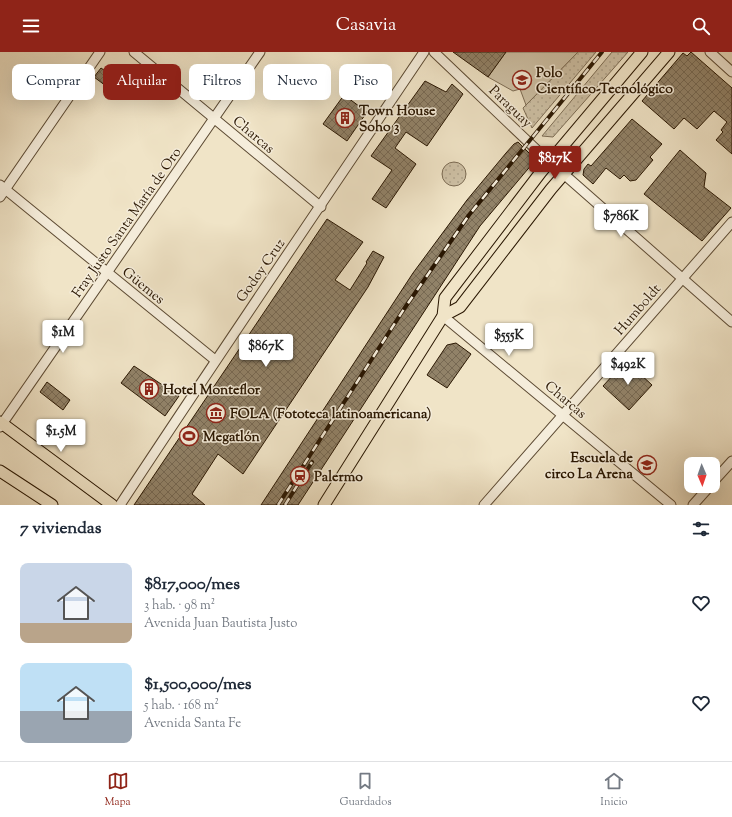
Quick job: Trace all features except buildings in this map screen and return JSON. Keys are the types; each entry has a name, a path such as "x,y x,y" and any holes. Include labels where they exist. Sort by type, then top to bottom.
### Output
{"main road":[{"path":"324,505 443,316 445,298 550,162 642,52"},
{"path":"443,316 460,307 564,174 669,52"},
{"path":"1,424 112,505"},
{"path":"0,471 52,505"}],"street":[{"path":"2,190 100,52"},
{"name":"Charcas","path":"134,52 214,120 321,207"},
{"name":"Fray Justo Santa María de Oro","path":"1,424 260,52"},
{"name":"Godoy Cruz","path":"120,505 215,360 321,207 424,52"},
{"name":"Paraguay","path":"434,52 550,162 681,279 732,322"},
{"path":"710,52 732,72"},
{"name":"Güemes","path":"2,190 107,272 215,360"},
{"name":"Humboldt","path":"484,505 732,222"},
{"name":"Charcas","path":"443,316 671,505"},
{"path":"720,474 732,461"},
{"path":"693,505 704,493"}],"shaded area":[{"name":"Polo Científico-Tecnológico","path":"506,52 578,52 526,105 520,89 513,91 488,77"},
{"path":"578,52 596,52 532,128 523,108"},
{"path":"612,52 628,52 553,137 542,136"},
{"path":"454,162 459,163 465,169 465,179 459,185 454,186 449,185 443,179 442,174 443,169 449,163"}],"railway":[{"path":"278,505 404,309 469,215 602,52"},
{"path":"285,505 312,462"}],"place":[{"name":"Polo Científico-Tecnológico","path":"522,80"},
{"name":"Town House Soho 3","path":"345,118"},
{"name":"Hotel Monteflor","path":"149,389"},
{"name":"FOLA (Fototeca latinoamericana)","path":"216,413"},
{"name":"Megatlón","path":"189,436"},
{"name":"Escuela de circo La Arena","path":"647,465"},
{"name":"Palermo","path":"300,476"}]}
